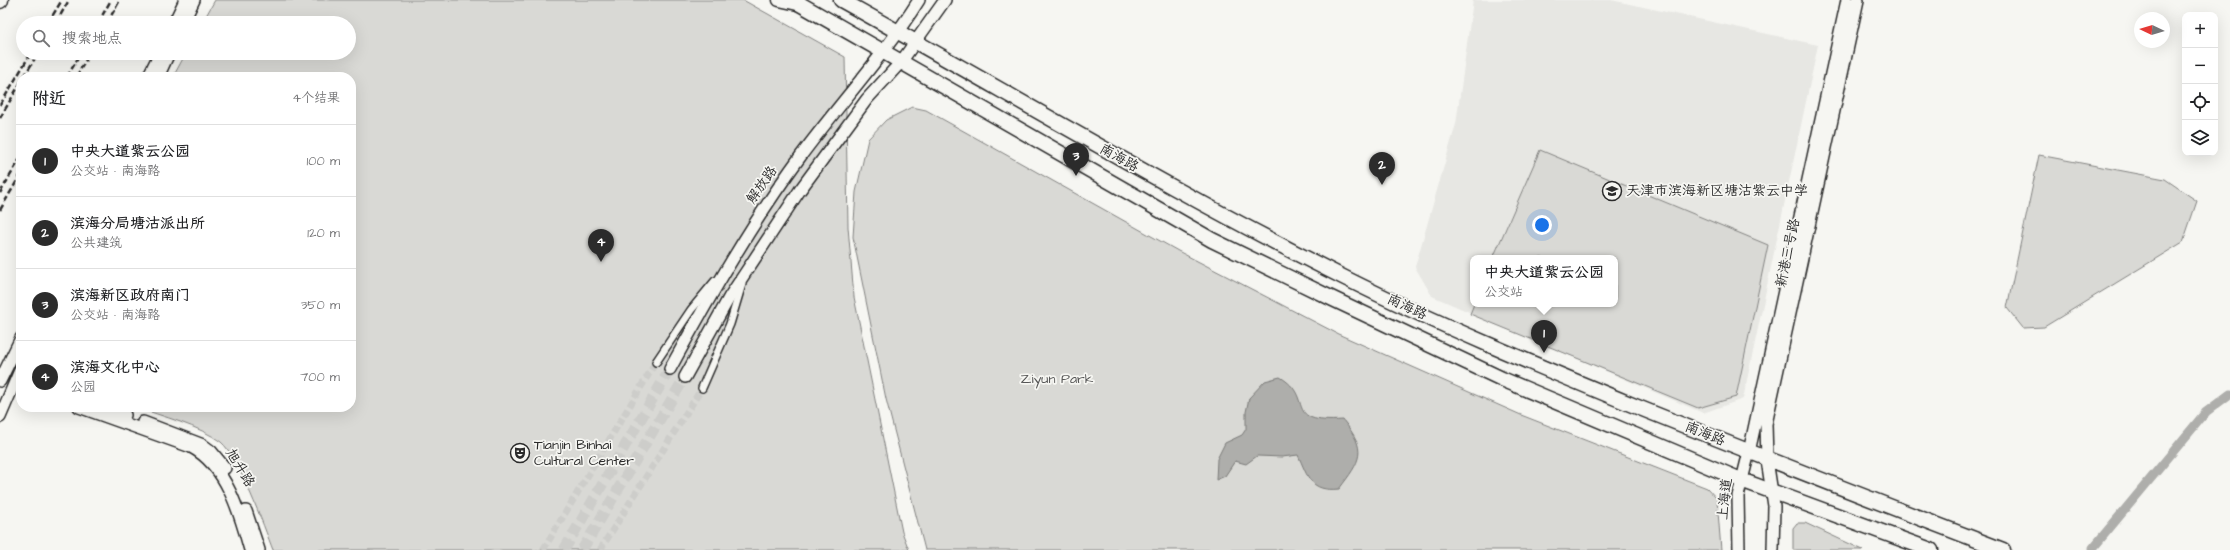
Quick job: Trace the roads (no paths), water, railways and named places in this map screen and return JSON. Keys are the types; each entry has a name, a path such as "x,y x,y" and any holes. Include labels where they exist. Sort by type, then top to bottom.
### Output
{"highway":[{"name":"南海路","path":"841,0 1221,214 1347,279 1438,322 1569,379 1767,460 2003,550"},
{"name":"南海路","path":"797,3 1212,240 1502,379 1741,480 1772,490 1931,550"}],"main road":[{"path":"778,0 797,3"}],"street":[{"path":"177,16 185,0"},
{"path":"186,16 194,0"},
{"name":"解放路","path":"670,369 726,267 800,157 884,52 899,32 919,0"},
{"path":"685,377 719,314 833,144 867,99 902,62 945,0"},
{"name":"新港三号路","path":"1749,452 1847,0"},
{"name":"新港三号路","path":"1772,490 1767,460 1766,424 1858,0"},
{"path":"150,72 156,60"},
{"path":"160,72 166,60"},
{"path":"656,362 691,310 726,267"},
{"path":"702,388 730,324 745,274"},
{"path":"16,348 2,377 16,378"},
{"path":"0,417 16,384"},
{"path":"97,412 139,424"},
{"path":"114,412 139,424"},
{"name":"旭升路","path":"139,424 191,447 206,457 220,474 236,505 250,550"},
{"name":"旭升路","path":"139,424 189,438 203,445 214,454 226,470 241,499 259,550"},
{"name":"上海道","path":"1739,550 1737,508 1741,480 1749,452"},
{"path":"1772,490 1774,506 1774,550"}],"waterway":[{"path":"2093,548 2206,412 2230,394"}],"tunnel":[{"path":"543,550 656,362"},
{"path":"564,550 670,369"},
{"path":"582,550 685,377"},
{"path":"600,550 702,388"}],"railway":[{"path":"52,16 62,0"},
{"path":"60,16 69,0"},
{"path":"102,16 111,0"},
{"path":"111,16 120,0"},
{"path":"20,72 27,60"},
{"path":"27,72 34,60"},
{"path":"70,72 77,60"},
{"path":"79,72 86,60"},
{"path":"0,105 16,78"},
{"path":"0,118 16,91"},
{"path":"0,193 16,166"},
{"path":"0,210 16,183"}],"place":[{"name":"滨海新区政府南门","path":"1076,176"},
{"name":"滨海分局塘沽派出所","path":"1382,185"},
{"name":"天津市滨海新区塘沽紫云中学","path":"1612,191"},
{"name":"滨海文化中心","path":"601,262"},
{"name":"中央大道紫云公园","path":"1544,353"},
{"name":"Tianjin Binhai Cultural Center","path":"520,453"}],"park label":[{"name":"Ziyun Park","path":"1057,379"}]}
